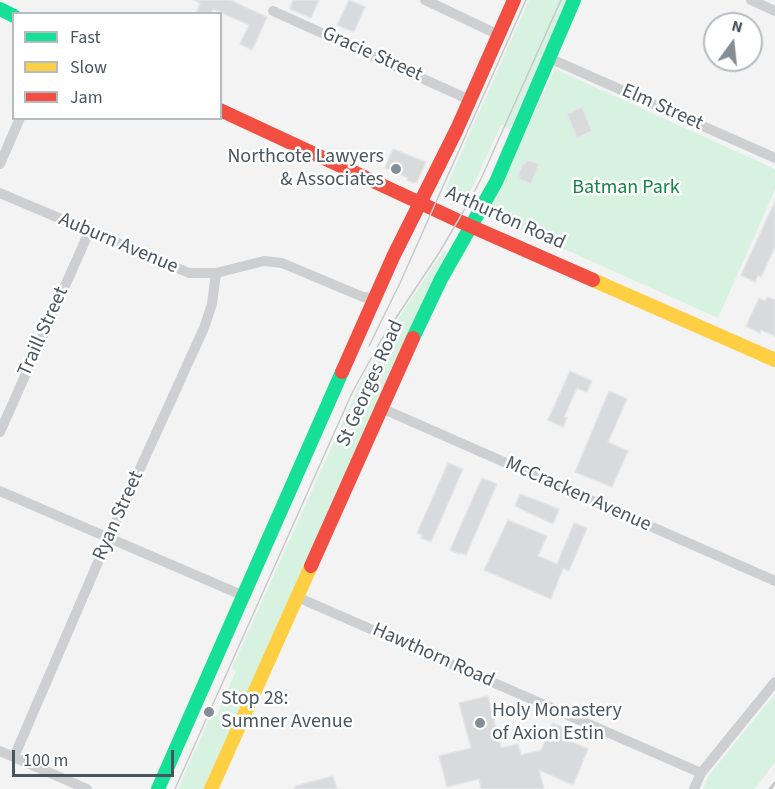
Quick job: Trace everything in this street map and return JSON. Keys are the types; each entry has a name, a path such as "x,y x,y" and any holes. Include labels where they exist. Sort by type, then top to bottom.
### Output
{"main road":[{"name":"St Georges Road","path":"158,789 376,300 393,257 470,100 514,0"},
{"name":"St Georges Road","path":"211,789 381,408 441,279 504,163 574,0"},
{"name":"Arthurton Road","path":"222,111 471,226 775,360"}],"street":[{"path":"425,0 499,35"},
{"path":"751,0 775,10"},
{"name":"Gracie Street","path":"273,11 470,100"},
{"name":"Elm Street","path":"549,58 775,158"},
{"path":"0,164 19,120"},
{"name":"Auburn Avenue","path":"0,193 189,273 216,273 264,261 282,262 363,297 376,300"},
{"name":"Traill Street","path":"0,432 88,232"},
{"name":"Ryan Street","path":"14,757 108,538 204,328 212,304 216,273"},
{"name":"McCracken Avenue","path":"381,408 775,581"},
{"path":"0,491 244,596"},
{"name":"Hawthorn Road","path":"297,597 701,773"},
{"path":"693,789 701,773 775,682"},
{"path":"0,751 87,789"}],"green space":[{"path":"529,0 567,0 510,129 501,125 467,199 445,189"},
{"name":"Batman Park","path":"555,69 775,169 775,190 718,318 486,214"},
{"path":"444,250 446,252 207,789 178,789 211,715 216,717 236,671 232,668 359,386 390,331"},
{"path":"775,694 775,762 755,789 703,789 709,775"}],"building":[{"path":"194,0 230,0 267,17 252,50 240,44 249,25 213,9 212,12 197,12 200,3"},
{"path":"293,0 319,0 311,18 290,9"},
{"path":"349,0 365,7 354,32 337,25"},
{"path":"582,107 592,131 577,138 567,114"},
{"path":"393,149 426,162 417,182 413,183 407,180 408,178 385,168"},
{"path":"527,160 539,164 531,184 519,179 520,176 518,176 523,163 525,164"},
{"path":"775,201 775,247 761,277 758,275 755,282 741,275"},
{"path":"767,297 775,300 775,336 761,330 760,333 746,326 759,298 765,301"},
{"path":"570,371 592,381 587,392 577,388 564,417 567,418 563,427 548,420"},
{"path":"609,391 627,399 608,442 628,451 612,487 575,472"},
{"path":"448,463 463,469 431,542 421,538 422,535 417,533"},
{"path":"482,478 497,484 466,555 460,554 450,550"},
{"path":"520,494 559,509 553,524 515,506"},
{"path":"508,520 547,536 538,556 557,564 574,523 587,528 569,571 563,568 551,599 484,570"},
{"name":"Holy Monastery of Axion Estin","path":"488,696 501,748 518,744 521,755 541,750 553,723 567,729 563,738 588,749 573,785 539,770 544,789 481,789 479,779 447,787 439,756 471,748 459,703"},
{"path":"333,776 337,789 295,789 295,786"}],"tram line":[{"path":"369,346 400,283 526,0"},
{"path":"175,789 352,393 380,342 439,253 480,181 561,0"}],"railway":[{"path":"770,789 775,783"}],"traffic: fast":[{"path":"413,338 441,279 496,182 574,0"},
{"path":"0,9 12,15"},
{"path":"158,789 342,372"}],"traffic: slow":[{"path":"593,280 775,360"},
{"path":"211,789 311,566"}],"traffic: jam":[{"path":"342,372 393,257 457,129 514,0"},
{"path":"222,111 459,221 593,280"},
{"path":"311,566 413,338"}],"place":[{"name":"Northcote Lawyers & Associates","path":"396,169"},
{"name":"Stop 28: Sumner Avenue","path":"209,712"},
{"name":"Holy Monastery of Axion Estin","path":"480,723"}]}
